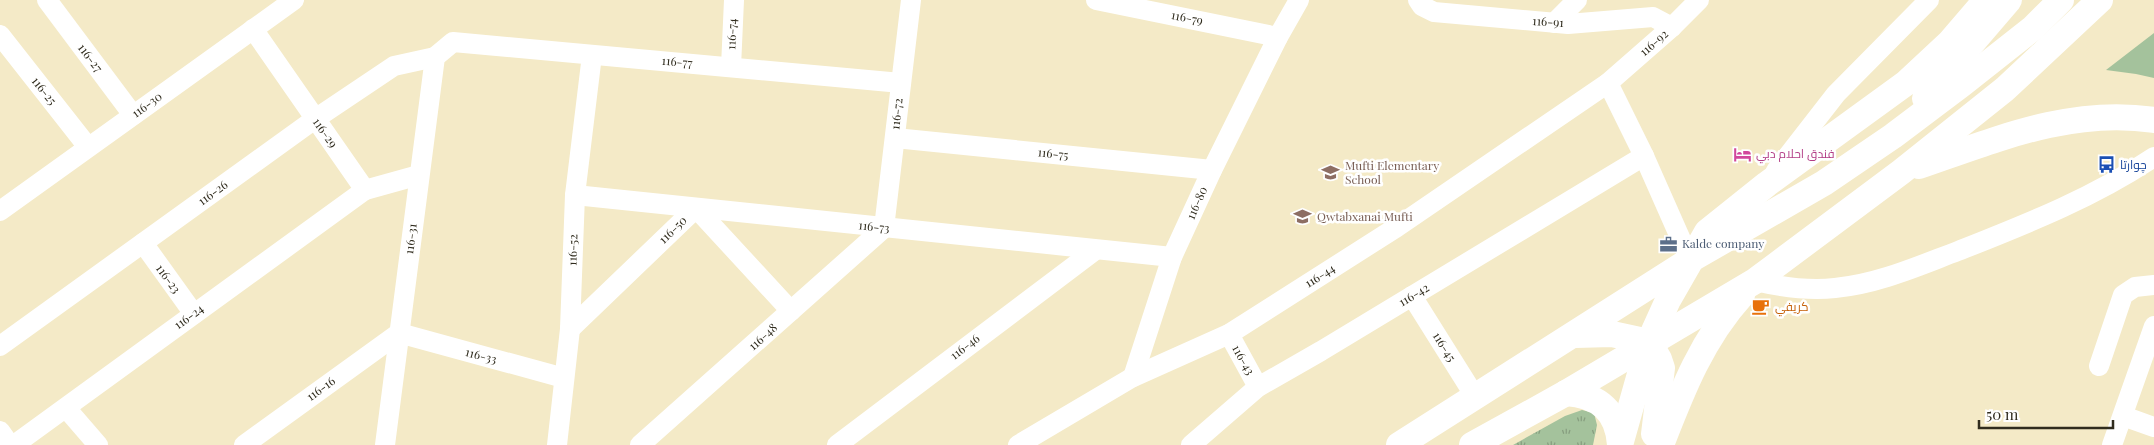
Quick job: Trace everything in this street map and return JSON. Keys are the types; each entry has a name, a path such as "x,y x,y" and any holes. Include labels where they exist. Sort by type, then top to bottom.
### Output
{"main road":[{"path":"1620,445 1649,342 1668,300 1707,232 1767,184 1906,83 1950,42 1986,0"},
{"path":"1893,136 2009,0"},
{"path":"1399,445 1476,398 1690,260 1824,183 1893,136 2033,28 2061,0"},
{"path":"1472,445 1566,393 1649,342 1755,281 1901,172 2005,89 2100,0"},
{"path":"1901,172 2026,130 2068,121 2127,116 2154,120"},
{"path":"1661,445 1682,390 1712,332 1755,281"},
{"path":"1575,335 1612,334 1649,342 1662,368 1652,445"},
{"path":"1566,393 1590,397 1600,403 1615,422 1620,445"}],"street":[{"name":"116-27","path":"47,0 133,115"},
{"name":"116-30","path":"0,211 294,0"},
{"name":"116-74","path":"731,67 734,0"},
{"name":"116-72","path":"884,228 911,0"},
{"name":"116-79","path":"1096,0 1278,36"},
{"name":"116-80","path":"1133,377 1172,258 1212,170 1278,36 1299,0"},
{"path":"1554,24 1577,0"},
{"name":"116-92","path":"1608,83 1672,27 1698,0"},
{"path":"1767,184 1836,94 1929,0"},
{"name":"116-91","path":"1420,3 1434,12 1554,24 1582,24 1653,17 1672,27"},
{"name":"116-29","path":"253,29 365,190"},
{"name":"116-25","path":"0,35 88,147"},
{"name":"116-77","path":"435,57 453,42 901,83"},
{"name":"116-52","path":"557,445 570,329 575,195 592,55"},
{"name":"116-26","path":"0,346 315,119 394,66 435,57"},
{"name":"116-31","path":"385,445 435,57"},
{"path":"1608,83 1644,156 1690,260"},
{"name":"116-44","path":"1018,445 1133,377 1229,334 1397,227 1608,83"},
{"name":"116-75","path":"895,138 1212,170"},
{"name":"116-42","path":"1192,445 1258,387 1644,156"},
{"path":"1755,281 1794,288 1833,289 1889,277 2067,207 2109,185 2154,157"},
{"path":"365,190 420,175"},
{"name":"116-24","path":"12,445 66,408 365,190"},
{"name":"116-73","path":"575,195 1172,258"},
{"name":"116-50","path":"570,329 696,208 791,312"},
{"name":"116-48","path":"640,445 884,228"},
{"name":"116-23","path":"143,243 194,314"},
{"name":"116-46","path":"837,445 1094,251"},
{"path":"2099,366 2123,295 2135,287 2154,285"},
{"name":"116-45","path":"1412,296 1476,398"},
{"path":"2112,445 2154,326"},
{"name":"116-33","path":"399,332 564,378"},
{"name":"116-16","path":"244,445 399,332"},
{"name":"116-43","path":"1229,334 1258,387"},
{"path":"66,408 98,445"},
{"path":"2123,416 2154,427"},
{"path":"0,431 12,445"}],"green space":[{"path":"2154,33 2154,78 2106,70"},
{"path":"1582,410 1594,413 1597,425 1593,445 1513,445 1565,416"}],"place":[{"name":"فندق احلام دبي","path":"1742,154"},
{"name":"چوارتا","path":"2106,165"},
{"name":"Mufti Elementary School","path":"1331,173"},
{"name":"Qwtabxanai Mufti","path":"1303,217"},
{"name":"Kalde company","path":"1668,244"},
{"name":"كريفي","path":"1761,307"}]}
